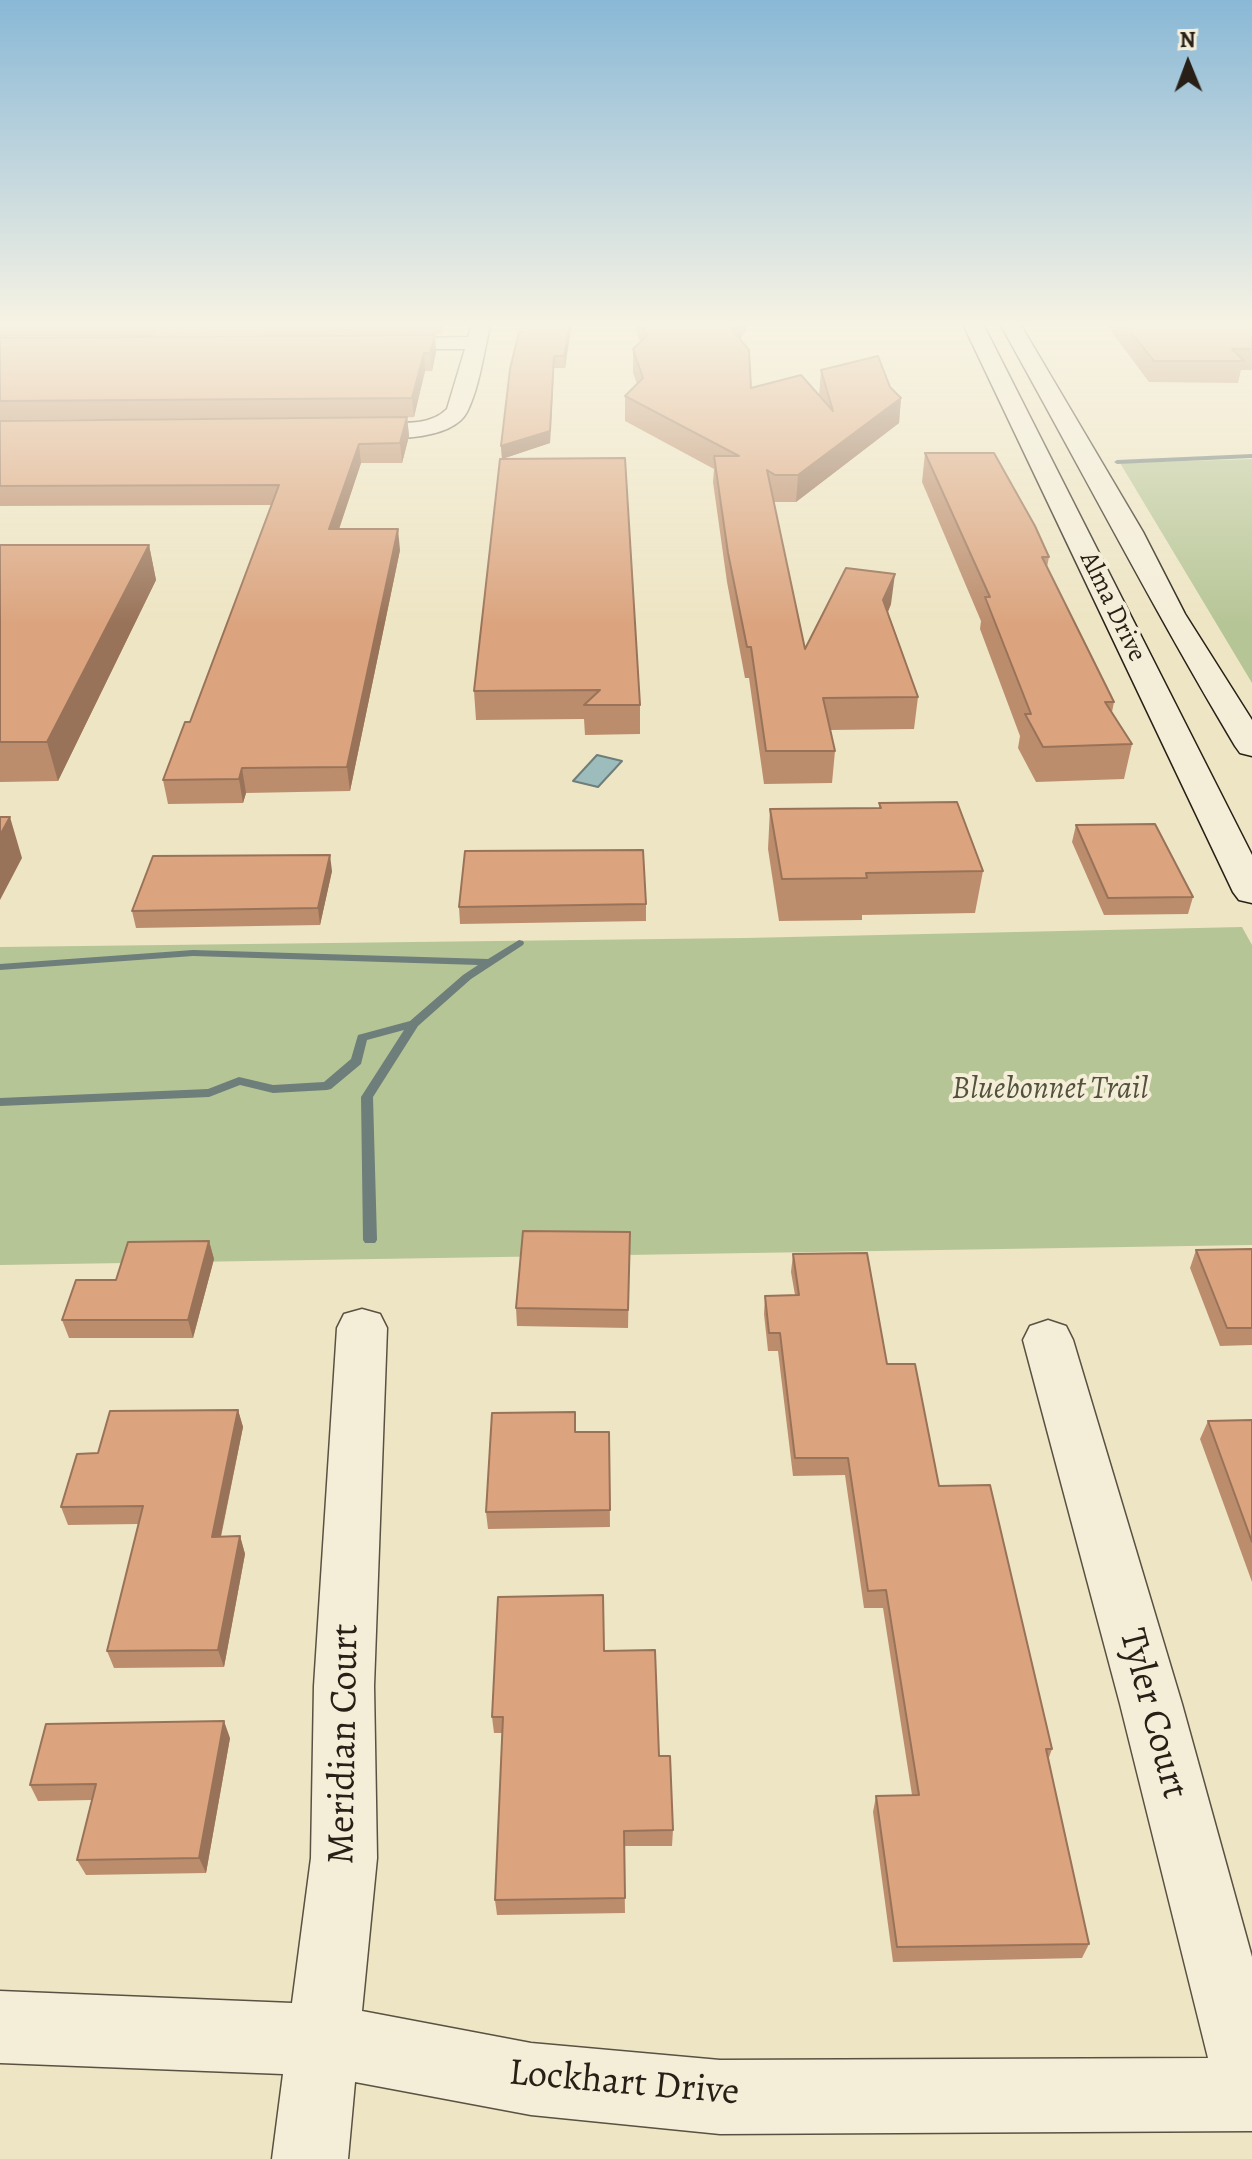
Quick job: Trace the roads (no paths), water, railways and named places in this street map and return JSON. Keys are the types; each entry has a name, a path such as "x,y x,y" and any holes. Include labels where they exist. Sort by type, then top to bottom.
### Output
{"main road":[{"name":"Alma Drive","path":"1022,423 1252,892"},
{"name":"Alma Drive","path":"1066,423 1130,532 1171,614 1252,746"}],"street":[{"path":"324,429 444,423"},
{"name":"Meridian Court","path":"310,2159 344,1858 344,1686 362,1328"},
{"name":"Tyler Court","path":"1048,1340 1151,1704 1252,2091"},
{"name":"Lockhart Drive","path":"0,2027 323,2040 531,2079 720,2097 1252,2091"}],"water":[{"path":"597,755 622,761 598,787 573,781"}],"waterway":[{"path":"1117,462 1252,456"},
{"path":"490,962 519,943"},
{"path":"0,967 193,953 490,962"},
{"path":"414,1024 467,977 490,962"},
{"path":"0,1102 209,1093 239,1081 273,1089 327,1086 357,1061 362,1038 414,1024"},
{"path":"370,1240 367,1097 414,1024"}],"park label":[{"name":"Bluebonnet Trail","path":"1050,1090"}]}
